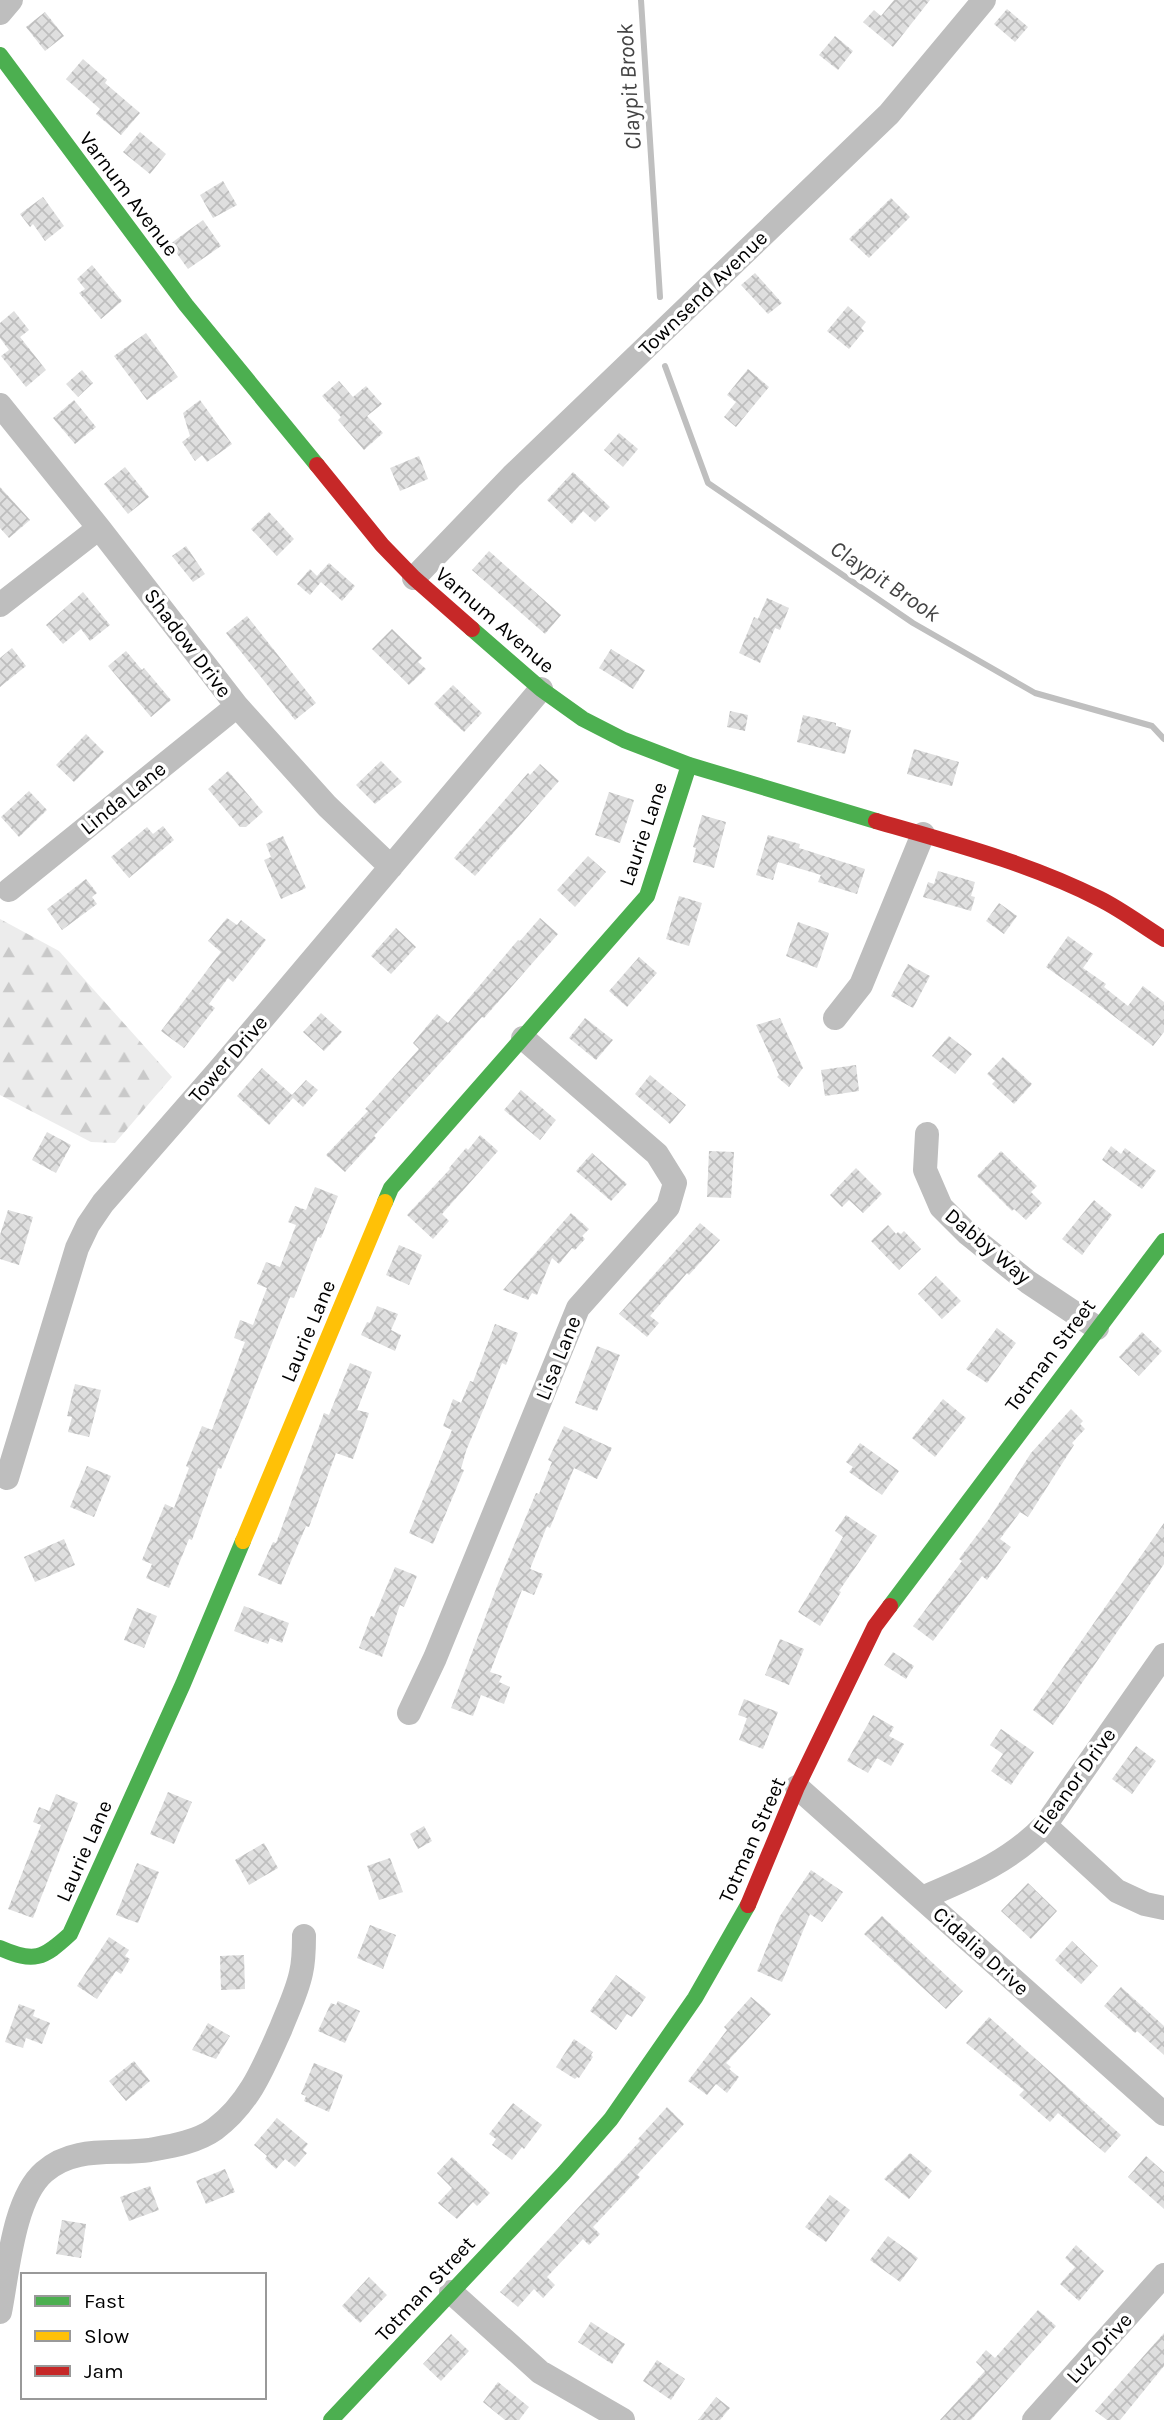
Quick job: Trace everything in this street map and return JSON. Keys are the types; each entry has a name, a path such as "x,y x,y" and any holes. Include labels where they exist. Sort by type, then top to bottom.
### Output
{"street":[{"path":"0,13 11,0"},
{"name":"Townsend Avenue","path":"414,578 512,475 888,114 984,0"},
{"name":"Varnum Avenue","path":"0,55 186,305 374,536 414,578 541,689 583,719 624,740 689,765 923,834 1048,875 1102,900 1164,939"},
{"name":"Shadow Drive","path":"0,405 237,706 327,806 391,867"},
{"path":"0,605 99,528"},
{"name":"Tower Drive","path":"7,1478 77,1248 88,1225 120,1182 220,1069 541,689"},
{"name":"Linda Lane","path":"9,890 237,706"},
{"name":"Laurie Lane","path":"0,1948 25,1960 48,1955 70,1934 183,1684 391,1188 646,897 689,765"},
{"path":"835,1018 861,985 923,834"},
{"name":"Lisa Lane","path":"409,1713 435,1658 578,1308 668,1207 675,1183 657,1154 523,1038"},
{"name":"Dabby Way","path":"927,1134 925,1170 941,1207 968,1234 1028,1282 1097,1328"},
{"name":"Totman Street","path":"331,2420 603,2128 651,2063 695,1998 745,1912 797,1787 875,1626 1164,1241"},
{"name":"Eleanor Drive","path":"922,1898 985,1871 1028,1843 1045,1825 1164,1655"},
{"name":"Cidalia Drive","path":"797,1787 1164,2114"},
{"path":"1045,1825 1117,1891 1137,1901 1164,1908"},
{"path":"0,2312 19,2213 29,2191 44,2172 75,2155 146,2151 182,2144 213,2130 240,2106 261,2075 295,1995 302,1971 304,1936"},
{"name":"Luz Drive","path":"1034,2420 1164,2275"},
{"path":"450,2292 540,2372 623,2420"}],"green space":[{"path":"0,919 59,951 172,1077 115,1143 91,1142 0,1095"}],"building":[{"path":"894,0 930,0 893,47 863,22 874,10 881,16"},
{"path":"1007,9 1028,27 1015,42 994,24"},
{"path":"45,12 64,36 45,51 26,27"},
{"path":"835,36 853,51 838,70 819,55"},
{"path":"83,59 107,80 105,83 140,113 121,135 96,114 100,109 66,79"},
{"path":"140,132 166,154 150,174 123,152"},
{"path":"223,181 237,205 213,218 200,195"},
{"path":"43,197 64,226 45,241 33,224 30,227 20,214"},
{"path":"891,198 910,217 869,258 849,239"},
{"path":"203,220 221,246 188,269 170,244"},
{"path":"92,265 122,301 101,319 79,293 85,289 77,279"},
{"path":"755,273 782,303 768,314 741,285"},
{"path":"848,306 866,322 861,328 864,331 849,349 827,331"},
{"path":"14,311 29,330 20,337 46,370 26,387 1,356 9,350 0,338 0,323"},
{"path":"146,333 178,377 147,400 114,356"},
{"path":"748,369 769,387 736,427 724,417 736,402 727,395"},
{"path":"82,370 93,383 78,397 66,384"},
{"path":"339,381 353,397 366,386 382,404 367,416 383,433 364,450 338,420 341,417 322,396"},
{"path":"74,400 96,427 75,444 53,418"},
{"path":"200,400 232,444 207,462 202,455 195,461 182,442 190,436 183,413"},
{"path":"619,433 638,449 623,467 604,450"},
{"path":"419,456 428,479 400,491 390,468"},
{"path":"125,467 149,497 128,514 104,484"},
{"path":"573,472 610,507 595,522 583,511 572,524 547,500"},
{"path":"0,487 30,520 9,538 0,528"},
{"path":"269,512 294,539 277,556 251,529"},
{"path":"186,546 205,574 193,582 172,556"},
{"path":"489,551 561,615 545,634 472,570"},
{"path":"329,563 355,586 342,601 321,582 310,595 297,584 310,569 317,576"},
{"path":"83,592 110,625 90,641 81,629 63,644 46,625"},
{"path":"767,598 789,608 780,630 775,628 760,663 739,653 754,617 758,619"},
{"path":"247,616 316,703 295,720 226,633"},
{"path":"392,629 422,658 418,662 426,669 409,685 372,649"},
{"path":"12,648 26,666 0,687 0,658"},
{"path":"611,649 645,670 633,689 599,668"},
{"path":"126,651 171,700 151,717 108,666"},
{"path":"453,685 482,713 464,732 434,704"},
{"path":"730,711 748,715 745,731 727,727"},
{"path":"803,715 836,723 836,726 851,730 845,754 797,742"},
{"path":"86,734 104,752 74,782 56,765"},
{"path":"914,749 959,762 952,786 907,774"},
{"path":"381,761 402,782 375,804 356,785"},
{"path":"540,764 559,781 475,876 454,858 528,773 530,775"},
{"path":"228,771 263,812 246,827 240,827 208,789"},
{"path":"29,791 47,810 19,837 1,817"},
{"path":"609,792 634,800 620,843 595,835"},
{"path":"702,815 726,822 714,868 693,862 696,848 693,847"},
{"path":"163,826 174,840 129,878 111,857 147,827 153,834"},
{"path":"768,835 865,869 857,894 818,882 821,875 778,862 773,880 756,875"},
{"path":"283,836 306,888 281,899 264,860 271,857 266,844"},
{"path":"588,856 606,872 575,907 557,890"},
{"path":"938,871 975,882 971,911 923,897 928,882 934,884"},
{"path":"86,879 97,893 92,897 97,904 62,930 47,909"},
{"path":"679,896 702,903 689,946 666,939"},
{"path":"999,903 1017,916 1004,934 986,921"},
{"path":"227,918 237,925 241,920 266,940 233,982 228,978 209,1004 215,1008 184,1048 161,1031 221,952 208,941"},
{"path":"540,918 558,934 374,1136 376,1138 345,1172 326,1155 368,1111 365,1109 419,1049 413,1043 437,1014 448,1023"},
{"path":"798,922 829,933 817,968 786,956"},
{"path":"396,928 416,947 391,974 371,956"},
{"path":"1068,936 1093,954 1083,968 1106,984 1104,987 1128,1006 1143,986 1164,1002 1164,1032 1153,1046 1046,967"},
{"path":"639,957 657,973 627,1007 609,991"},
{"path":"908,964 930,976 913,1008 891,996"},
{"path":"321,1013 342,1032 324,1051 303,1032"},
{"path":"585,1018 613,1040 596,1060 569,1038"},
{"path":"780,1018 803,1068 789,1087 777,1077 779,1075 756,1025"},
{"path":"949,1036 972,1054 955,1074 932,1056"},
{"path":"1003,1057 1032,1084 1014,1104 992,1084 995,1081 987,1074"},
{"path":"856,1065 859,1091 825,1096 821,1070"},
{"path":"262,1068 292,1095 306,1080 318,1090 303,1107 293,1098 269,1125 237,1096"},
{"path":"650,1075 686,1105 670,1124 635,1094"},
{"path":"521,1090 556,1120 540,1140 504,1110"},
{"path":"47,1132 71,1145 56,1173 32,1160"},
{"path":"480,1135 498,1151 442,1214 449,1221 433,1239 407,1215"},
{"path":"1111,1146 1121,1154 1125,1148 1156,1171 1142,1189 1102,1160"},
{"path":"709,1151 734,1152 731,1198 707,1197"},
{"path":"1001,1151 1037,1186 1031,1192 1042,1203 1026,1220 1014,1209 1012,1211 977,1176"},
{"path":"592,1153 627,1184 611,1201 576,1171"},
{"path":"856,1168 882,1194 863,1213 849,1200 842,1207 830,1195"},
{"path":"315,1187 338,1196 321,1238 318,1237 294,1298 290,1297 243,1417 221,1469 218,1468 192,1540 189,1539 169,1588 146,1578 152,1564 142,1560 165,1504 174,1508 189,1468 186,1466 202,1426 212,1430 245,1342 234,1338 240,1320 253,1325 267,1288 257,1284 266,1262 280,1267 296,1225 288,1222 295,1206 306,1210"},
{"path":"1094,1200 1112,1215 1082,1255 1062,1239"},
{"path":"8,1210 33,1217 19,1265 0,1259 0,1235"},
{"path":"571,1213 589,1229 582,1236 585,1239 575,1250 572,1248 559,1264 552,1258 537,1295 532,1293 528,1300 503,1290"},
{"path":"700,1223 720,1240 650,1316 659,1323 647,1337 619,1314"},
{"path":"888,1225 896,1234 904,1231 921,1249 899,1270 871,1241"},
{"path":"399,1245 422,1255 409,1285 386,1275"},
{"path":"936,1276 961,1301 942,1319 918,1294"},
{"path":"377,1306 398,1314 391,1330 401,1335 395,1351 361,1335"},
{"path":"495,1324 518,1333 506,1365 502,1363 466,1451 461,1469 464,1470 433,1544 409,1533 452,1430 443,1426 453,1399 461,1403 470,1381 473,1382"},
{"path":"997,1328 1016,1343 987,1383 966,1369"},
{"path":"1142,1332 1162,1351 1139,1376 1119,1357"},
{"path":"597,1346 620,1355 597,1411 575,1403"},
{"path":"350,1363 372,1372 357,1410 369,1413 353,1459 336,1453 309,1527 306,1526 281,1585 258,1575 273,1542 276,1543 324,1413 329,1415"},
{"path":"75,1384 101,1390 89,1437 68,1432 72,1417 67,1416"},
{"path":"943,1399 966,1418 935,1457 912,1438"},
{"path":"1071,1409 1083,1421 1080,1424 1085,1429 1072,1443 1074,1445 1028,1517 1020,1512 1000,1539 1011,1547 987,1580 982,1576 933,1641 913,1626 962,1561 959,1559 989,1519 1031,1453"},
{"path":"564,1426 612,1448 597,1479 574,1468 530,1569 543,1574 534,1595 522,1590 490,1672 502,1676 499,1682 510,1687 504,1704 481,1695 473,1716 451,1708 499,1581 536,1493 539,1494 552,1462 548,1460"},
{"path":"860,1443 899,1471 882,1495 849,1472 853,1467 846,1462"},
{"path":"87,1466 111,1476 94,1517 70,1507"},
{"path":"846,1515 877,1536 839,1591 841,1592 820,1626 798,1612 843,1537 835,1531"},
{"path":"1164,1523 1164,1564 1053,1725 1033,1710"},
{"path":"64,1539 75,1565 35,1582 24,1557"},
{"path":"395,1567 417,1576 404,1607 400,1605 382,1657 359,1648"},
{"path":"244,1606 289,1623 282,1643 270,1638 268,1644 234,1631"},
{"path":"137,1608 157,1616 144,1648 124,1640"},
{"path":"780,1639 804,1649 789,1685 765,1675"},
{"path":"893,1652 914,1666 906,1679 884,1665"},
{"path":"744,1699 778,1712 763,1749 739,1740 747,1718 738,1715"},
{"path":"873,1715 894,1727 889,1736 904,1744 891,1766 877,1758 868,1773 847,1761"},
{"path":"1001,1729 1034,1752 1011,1785 991,1771 1003,1754 990,1745"},
{"path":"1136,1746 1156,1761 1132,1794 1112,1779"},
{"path":"168,1792 192,1802 174,1844 150,1834"},
{"path":"56,1794 78,1803 33,1918 8,1909 41,1825 33,1822 39,1807 49,1811"},
{"path":"424,1826 432,1841 418,1849 410,1834"},
{"path":"264,1843 278,1868 249,1885 235,1860"},
{"path":"390,1858 403,1892 379,1900 367,1866"},
{"path":"137,1863 159,1872 138,1923 116,1915"},
{"path":"811,1870 843,1892 822,1922 810,1914 782,1982 757,1971 780,1916"},
{"path":"1028,1883 1057,1911 1031,1939 1001,1911"},
{"path":"882,1916 963,1991 946,2009 864,1934"},
{"path":"370,1925 396,1935 383,1969 357,1958"},
{"path":"109,1937 129,1950 125,1956 130,1959 121,1974 116,1971 97,1999 77,1986"},
{"path":"1072,1941 1098,1966 1081,1984 1055,1960"},
{"path":"244,1955 245,1989 221,1990 220,1956"},
{"path":"616,1975 646,1997 632,2017 627,2014 616,2030 590,2011"},
{"path":"1121,1987 1164,2026 1164,2055 1104,2006"},
{"path":"751,1997 771,2014 726,2063 739,2077 727,2093 716,2084 707,2095 688,2081 727,2030 724,2027"},
{"path":"338,2001 360,2011 345,2043 318,2031 331,2003 336,2005"},
{"path":"19,2004 35,2010 33,2016 50,2023 42,2044 26,2038 23,2048 5,2042"},
{"path":"989,2017 1121,2135 1105,2153 1058,2113 1050,2122 1019,2095 1024,2090 966,2043"},
{"path":"208,2023 230,2036 216,2059 192,2050"},
{"path":"574,2039 593,2052 593,2057 579,2078 575,2079 556,2067"},
{"path":"134,2061 150,2081 126,2101 109,2081"},
{"path":"314,2063 343,2075 329,2112 304,2101 306,2096 301,2094"},
{"path":"513,2103 542,2125 512,2160 492,2145 496,2139 489,2134"},
{"path":"667,2107 684,2124 637,2175 640,2177 593,2227 600,2234 589,2245 583,2239 547,2277 555,2285 543,2298 534,2289 518,2307 500,2292 640,2141 638,2139"},
{"path":"277,2118 308,2144 303,2150 307,2153 295,2167 285,2159 276,2169 265,2159 267,2156 254,2145"},
{"path":"910,2153 932,2171 909,2199 884,2179"},
{"path":"1146,2156 1164,2172 1164,2209 1128,2177"},
{"path":"452,2157 490,2193 477,2206 473,2202 457,2219 438,2203 452,2188 437,2173"},
{"path":"225,2169 235,2192 206,2204 196,2181"},
{"path":"150,2186 159,2210 129,2221 120,2197"},
{"path":"830,2195 850,2210 826,2242 805,2227"},
{"path":"62,2220 86,2224 81,2258 56,2254"},
{"path":"888,2236 918,2258 900,2282 870,2260"},
{"path":"1076,2245 1104,2271 1079,2301 1060,2284 1075,2267 1065,2258"},
{"path":"369,2277 387,2295 360,2323 342,2306"},
{"path":"1038,2310 1056,2326 971,2420 940,2420 985,2371 976,2362 986,2350 995,2358"},
{"path":"591,2322 625,2344 612,2364 578,2342"},
{"path":"1164,2333 1164,2366 1120,2420 1107,2420 1095,2411"},
{"path":"451,2334 469,2351 441,2381 423,2364"},
{"path":"657,2360 685,2379 671,2400 643,2381"},
{"path":"498,2382 529,2407 519,2420 505,2420 483,2402"},
{"path":"716,2397 730,2408 720,2420 698,2420"}],"waterway":[{"name":"Claypit Brook","path":"641,0 660,297"},
{"name":"Claypit Brook","path":"665,366 708,483 913,623 1035,693 1152,726 1164,739"}],"traffic: fast":[{"path":"0,55 186,305 317,465"},
{"path":"472,629 541,689 583,719 624,740 689,765 876,821"},
{"path":"385,1202 391,1188 647,896 689,765"},
{"path":"890,1606 1164,1241"},
{"path":"0,1948 21,1956 38,1956 52,1949 70,1934 183,1684 243,1541"},
{"path":"331,2420 564,2173 611,2119 695,1998 748,1905"}],"traffic: slow":[{"path":"243,1541 385,1202"}],"traffic: jam":[{"path":"317,465 382,545 414,578 472,629"},
{"path":"876,821 990,855 1073,886 1108,903 1164,939"},
{"path":"748,1905 797,1787 875,1626 890,1606"}]}
